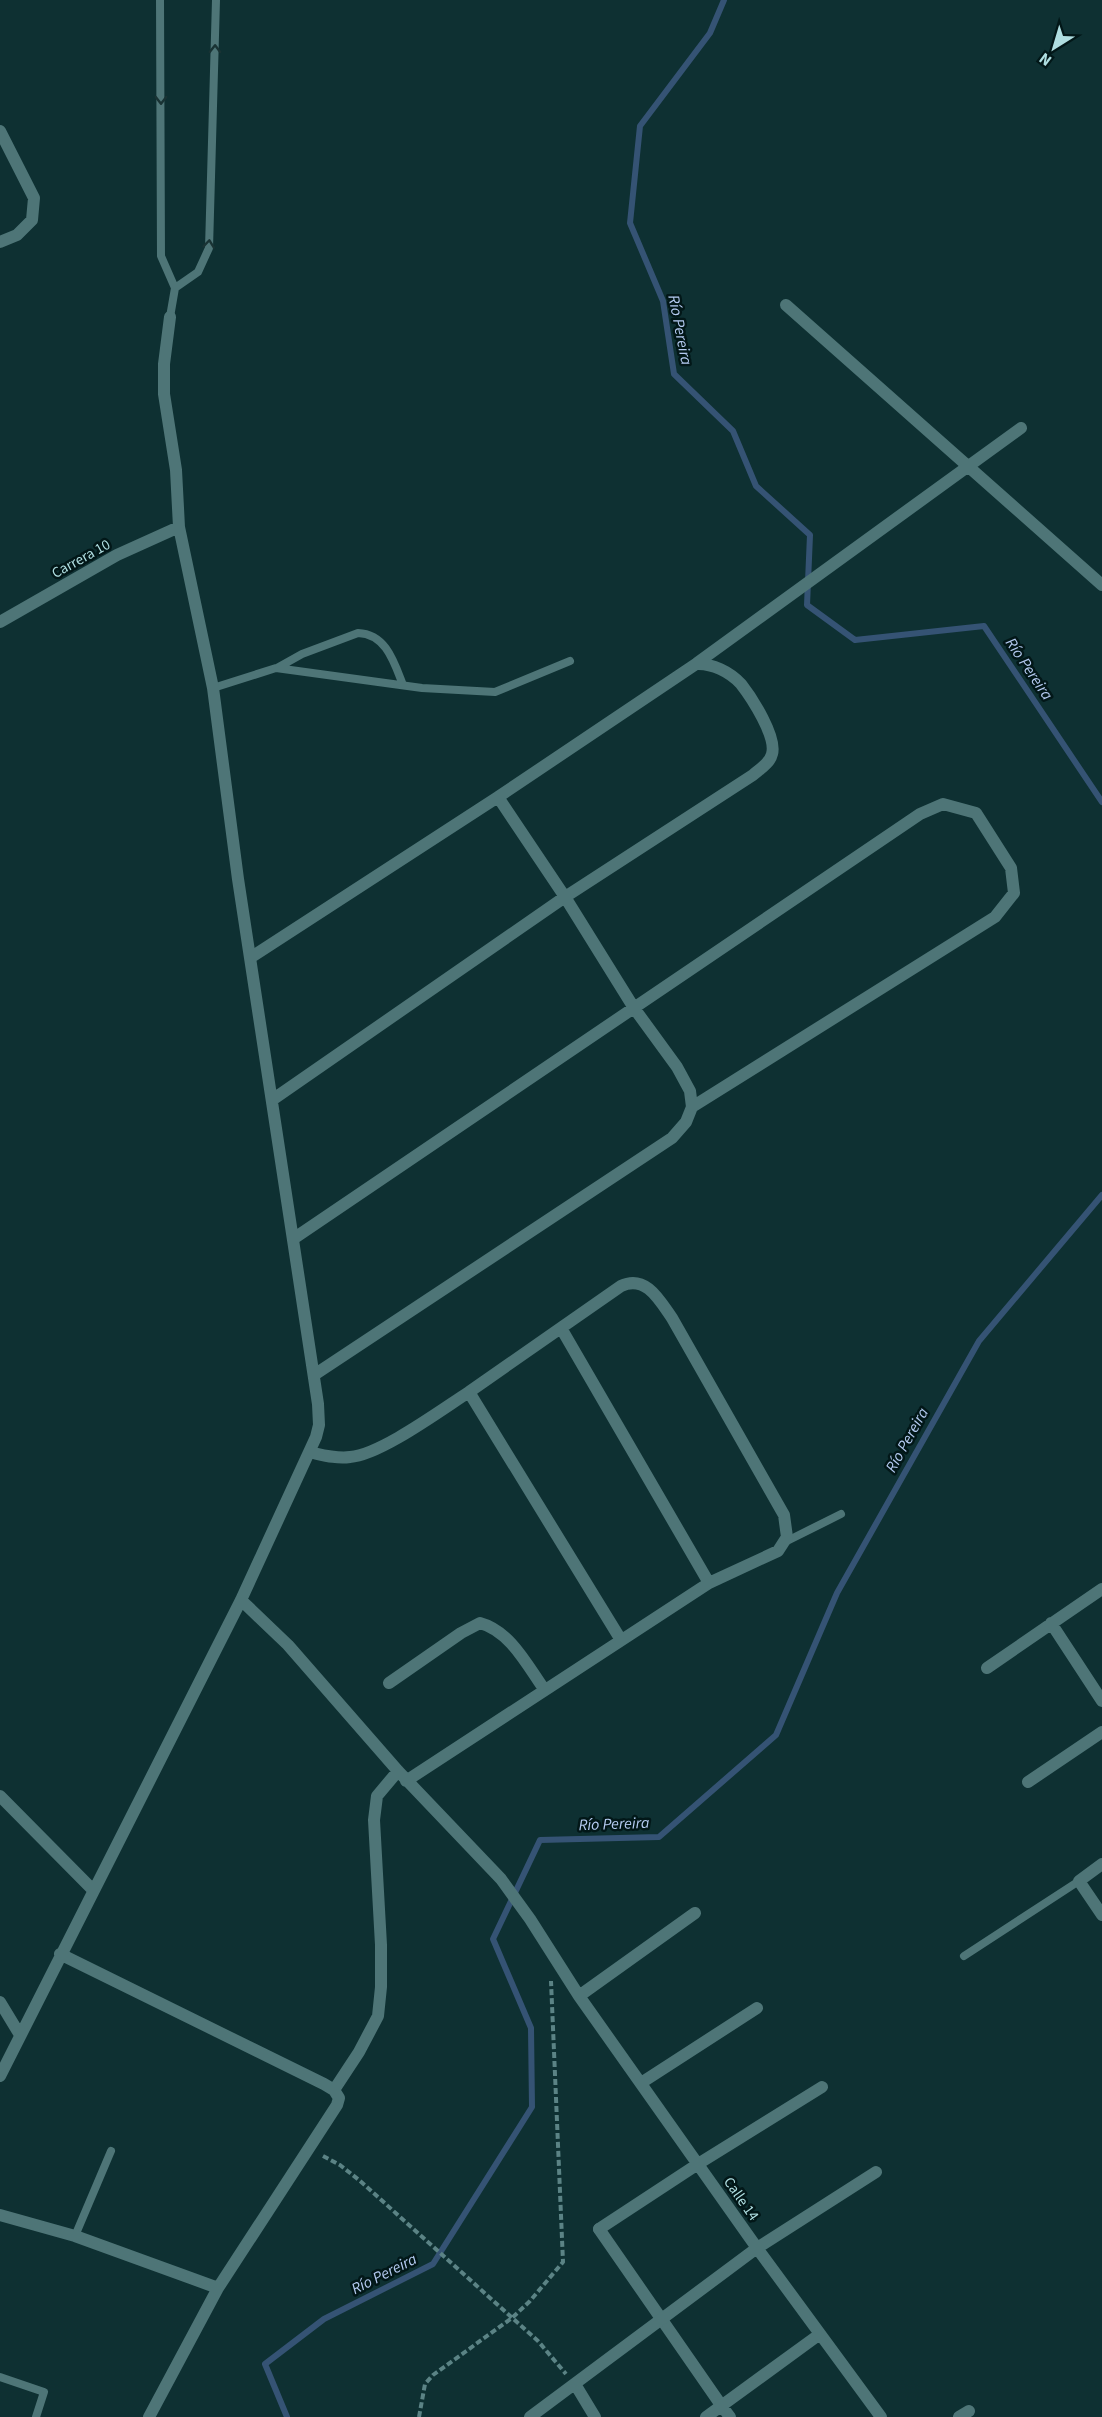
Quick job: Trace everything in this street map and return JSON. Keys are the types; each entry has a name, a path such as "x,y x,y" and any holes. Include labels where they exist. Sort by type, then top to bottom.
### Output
{"street":[{"path":"0,131 34,198 32,220 17,235 0,242"},
{"path":"786,304 1102,585"},
{"path":"0,2076 241,1600 309,1452 319,1425 314,1375 250,958 213,688 179,527 175,458 164,394 164,364 170,317"},
{"path":"250,958 498,797 696,664 1021,428"},
{"name":"Carrera 10","path":"0,622 117,555 179,527"},
{"path":"272,1100 565,897 734,787 769,761 773,742 740,683 708,663 696,664"},
{"path":"314,1375 672,1138 686,1122 692,1107 690,1091 677,1067 634,1008 565,897 498,797"},
{"path":"293,1239 920,814 943,804 976,813 1011,868 1014,893 995,917 692,1107"},
{"path":"309,1452 330,1457 351,1457 375,1451 469,1392 627,1283 639,1283 652,1291 672,1318 784,1515 788,1531 785,1542 778,1551 708,1583 544,1689 431,1766 402,1776 377,1796 374,1820 381,1945 381,1988 378,2016 359,2052 334,2090"},
{"path":"561,1328 708,1583"},
{"path":"469,1392 621,1640"},
{"path":"987,1668 1102,1589"},
{"name":"Calle 14","path":"241,1600 288,1645 402,1776 501,1879 640,2083 881,2417"},
{"path":"389,1683 461,1633 480,1623 498,1631 510,1641 544,1689"},
{"path":"1051,1623 1102,1701"},
{"path":"1028,1782 1102,1732"},
{"path":"0,1796 93,1890"},
{"path":"1102,1864 1079,1881 1102,1915"},
{"path":"579,1996 695,1913"},
{"path":"60,1954 334,2090 339,2098 337,2105 218,2288 149,2417"},
{"path":"0,2002 20,2035"},
{"path":"640,2083 757,2008"},
{"path":"730,2417 599,2229 822,2087"},
{"path":"530,2417 757,2248 876,2172"},
{"path":"0,2215 75,2236 218,2288"},
{"path":"706,2417 820,2334"},
{"path":"575,2384 595,2417"}],"lane":[{"path":"160,0 161,256 175,288 170,317"},
{"path":"175,288 198,272 209,248 216,0"},
{"path":"213,688 276,668 302,654 358,633 366,633 384,644 403,685"},
{"path":"276,668 403,685 495,692 570,661"},
{"path":"785,1542 841,1514"},
{"path":"964,1956 1079,1881"},
{"path":"75,2236 111,2151"},
{"path":"0,2377 44,2392 36,2417"}],"path":[{"path":"419,2417 425,2384 433,2375 512,2318 530,2301 563,2262 551,1951"},
{"path":"308,2149 340,2164 538,2341 575,2384"}],"waterway":[{"name":"Río Pereira","path":"724,0 710,33 640,126 630,223 663,301 674,374 733,431 756,486 810,535 807,605 855,640 984,626 1102,802"},
{"name":"Río Pereira","path":"287,2417 265,2364 324,2319 433,2264 532,2107 531,2028 493,1939 540,1840 659,1837 776,1735 837,1593 979,1341 1102,1195"}]}
